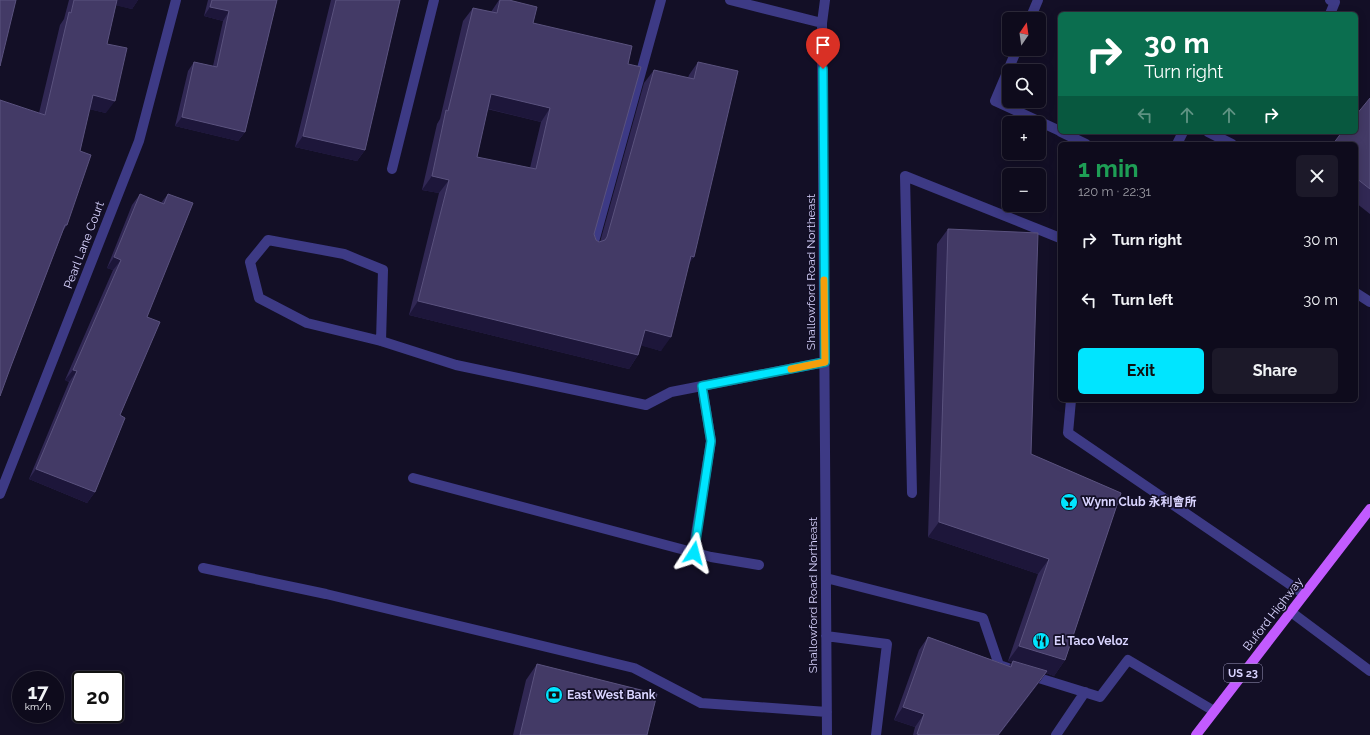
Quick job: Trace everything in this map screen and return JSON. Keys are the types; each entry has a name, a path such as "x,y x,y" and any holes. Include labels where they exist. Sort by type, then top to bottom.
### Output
{"main road":[{"name":"Buford Highway","path":"1196,735 1370,509"}],"street":[{"name":"Pearl Lane Court","path":"0,494 139,140 176,0"},
{"path":"392,169 434,0"},
{"path":"592,249 661,0"},
{"path":"730,0 822,23"},
{"name":"Shallowford Road Northeast","path":"825,0 822,23 827,735"},
{"path":"1033,12 1038,0"},
{"path":"1330,0 1335,2 1331,12"},
{"path":"1014,56 995,102 1058,131"},
{"path":"1065,134 1082,142"},
{"path":"1212,134 1228,142"},
{"path":"912,493 905,176 1058,237"},
{"path":"381,342 383,270 344,254 268,240 250,262 258,298 307,323 381,342 456,365 646,405 671,392 825,362"},
{"path":"1358,294 1370,302"},
{"path":"694,553 711,441 702,386"},
{"path":"1071,402 1068,433 1304,594"},
{"path":"412,478 694,553 759,566"},
{"path":"203,568 326,594 634,668 701,703 827,712"},
{"path":"826,578 983,618 999,665 1100,697 1128,660 1214,711"},
{"path":"1291,612 1370,670"},
{"path":"826,636 887,644 876,735"},
{"path":"1056,735 1085,692"}],"building":[{"path":"0,0 16,0 0,66"},
{"path":"74,0 117,0 107,44 127,48 115,101 93,95 80,151 91,155 67,225 65,225 0,396 0,100 45,115 69,12 71,13"},
{"path":"212,0 277,0 245,132 182,117 194,62 217,67 229,11 210,7"},
{"path":"336,0 400,0 365,150 303,136"},
{"path":"500,0 509,0 537,7 533,23 632,46 628,64 641,67 594,234 596,240 599,242 605,240 607,237 654,70 694,79 698,62 738,71 694,257 691,256 671,337 645,330 638,355 418,301 449,180 432,176 446,110 448,111 473,8 497,13","holes":["491,94 550,108 536,169 477,157"]},
{"path":"1370,98 1370,189 1358,180 1358,142 1334,142 1340,134 1358,134 1358,113"},
{"path":"140,194 164,204 168,194 193,203 147,317 160,322 120,415 125,418 95,492 36,469 77,371 73,370 121,260 114,257"},
{"path":"948,229 1038,233 1031,454 1121,493 1065,660 1019,646 1049,559 939,522"},
{"path":"928,637 1011,667 1013,661 1047,671 998,735 920,735 917,734 924,714 903,707"},
{"name":"East West Bank","path":"537,664 657,694 647,735 520,735"}],"slow traffic":[{"path":"791,369 825,362 824,280"}],"place":[{"name":"Wynn Club 永利會所","path":"1069,502"},
{"name":"El Taco Veloz","path":"1041,641"},
{"name":"East West Bank","path":"554,695"}],"route":[{"path":"694,553 711,441 702,386 825,362 823,69"}]}
